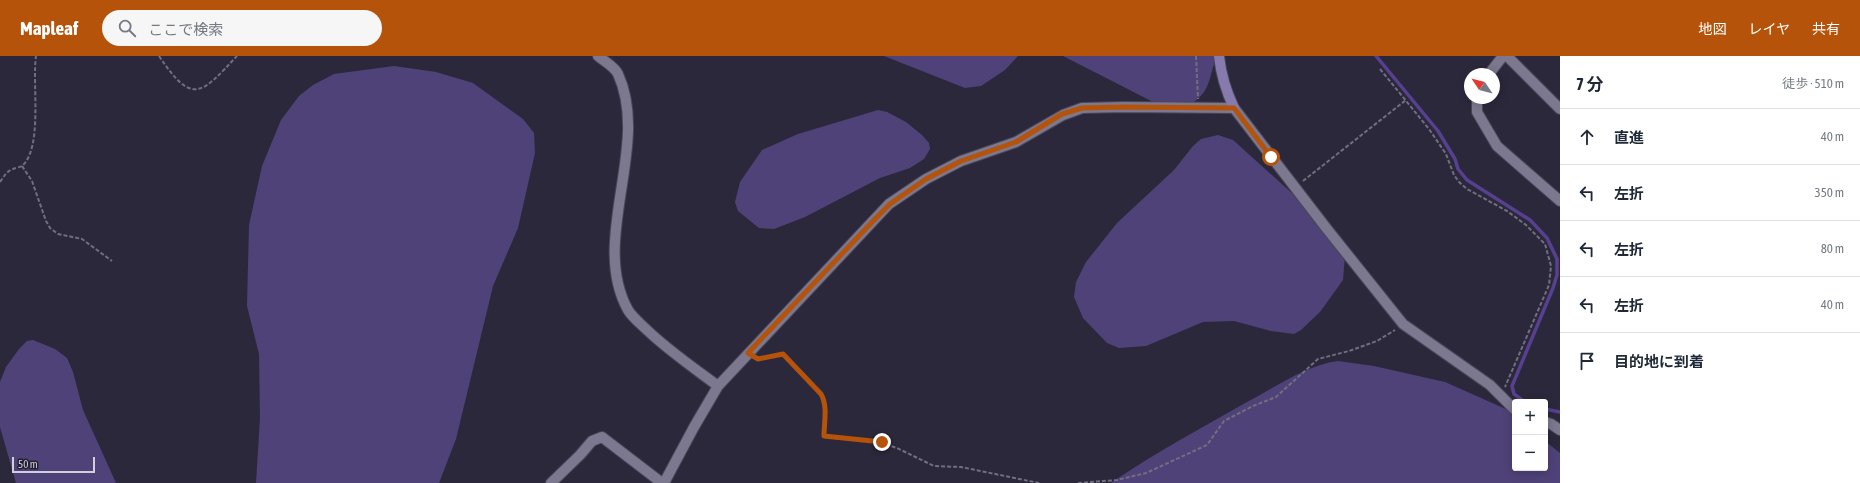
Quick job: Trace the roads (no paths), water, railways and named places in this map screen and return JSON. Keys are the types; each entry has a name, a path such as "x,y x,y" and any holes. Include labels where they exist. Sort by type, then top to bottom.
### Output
{"street":[{"path":"598,56 618,72 628,116 627,138 614,255 617,279 622,297 629,311 663,345 718,386"},
{"path":"1219,56 1220,70 1226,92 1234,108 1402,324 1490,386 1512,407"},
{"path":"1494,68 1503,56"},
{"path":"1507,56 1559,106"},
{"path":"1477,104 1477,112 1497,146 1560,201"},
{"path":"551,483 592,442 602,438 663,483 718,386 890,204 926,179 961,161 1016,142 1062,114 1082,108 1234,108"},
{"path":"1548,423 1560,430"}],"waterway":[{"path":"1376,56 1438,131 1455,159 1458,169 1467,180 1530,220 1547,238 1557,259 1557,275 1553,288 1512,386 1514,394 1521,399"},
{"path":"1548,410 1560,412"}]}
